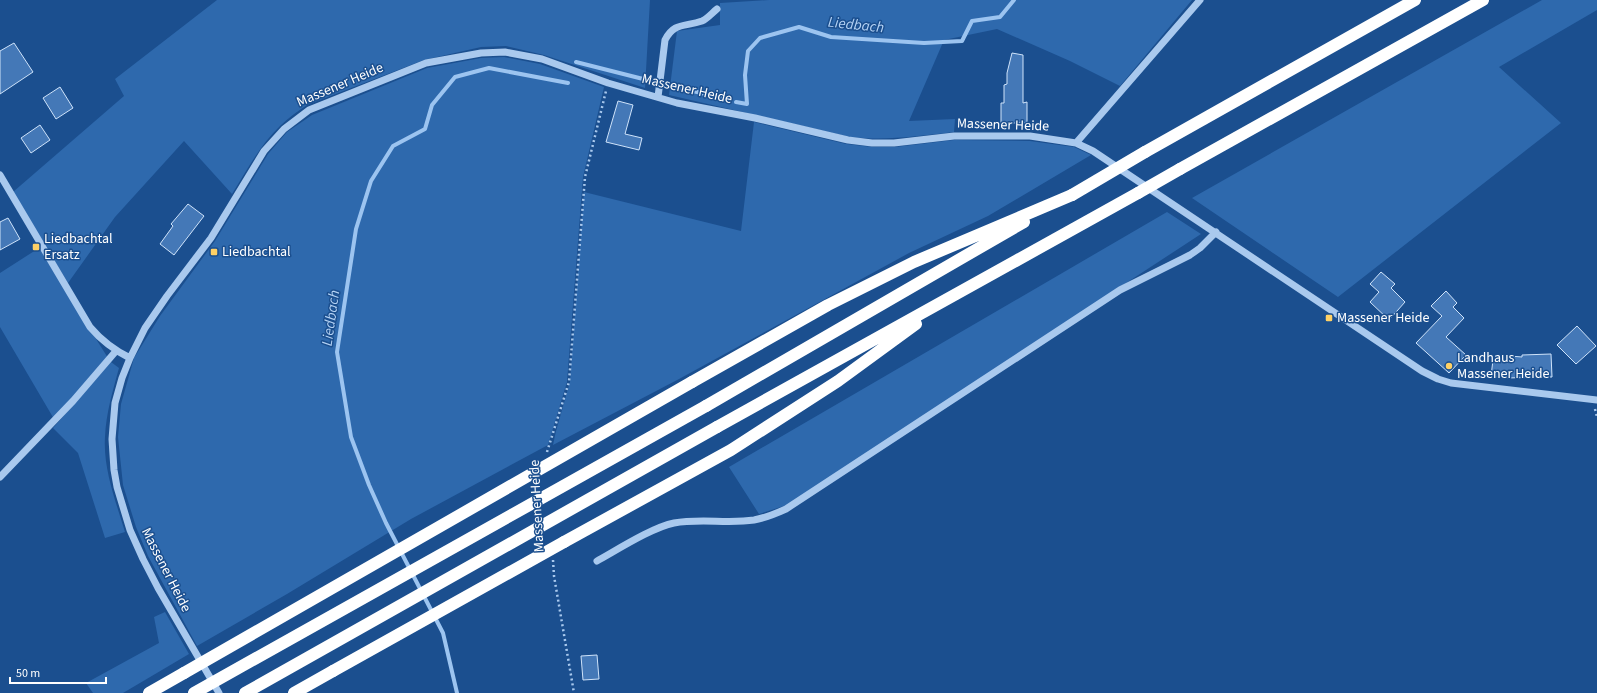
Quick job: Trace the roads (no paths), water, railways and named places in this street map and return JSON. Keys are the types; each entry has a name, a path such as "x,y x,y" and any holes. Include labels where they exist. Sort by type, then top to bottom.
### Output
{"highway":[{"path":"193,693 706,406 1145,152 1415,0"},
{"path":"245,693 717,427 1483,0"},
{"path":"149,693 821,309 914,262 1072,195"},
{"path":"294,693 731,450 838,381 958,293"}],"street":[{"path":"1076,143 1200,0"},
{"path":"658,97 665,40 669,32 678,26 704,21 716,9"},
{"name":"Massener Heide","path":"219,693 158,588 130,530 117,487 112,458 112,422 118,392 130,358 145,328 211,238 264,151 284,129 309,110 426,63 481,53 505,52 542,59 608,83 658,97 848,140 872,143 894,143 954,136 1030,136 1076,143 1093,151 1422,371 1438,379 1451,383 1597,400"},
{"path":"0,175 81,314 100,338 116,351 130,358"},
{"path":"597,561 652,532 673,523 753,520 767,517 786,509 1120,290 1190,255 1200,248 1216,232"},
{"path":"0,477 73,402 116,351"}],"waterway":[{"name":"Liedbach","path":"736,102 747,104 745,75 748,51 760,38 799,27 831,37 924,43 962,41 972,21 1000,17 1014,0"},
{"name":"Liedbach","path":"576,62 651,81"},
{"name":"Liedbach","path":"457,693 443,633 386,523 369,485 351,437 337,352 356,229 371,181 393,146 425,129 432,105 455,77 489,68 568,83"},
{"name":"Liedbach","path":"664,84 726,99"}],"place":[{"name":"Liedbachtal Ersatz","path":"36,247"},
{"name":"Liedbachtal","path":"214,252"},
{"name":"Massener Heide","path":"1329,318"},
{"name":"Landhaus Massener Heide","path":"1449,366"}]}
